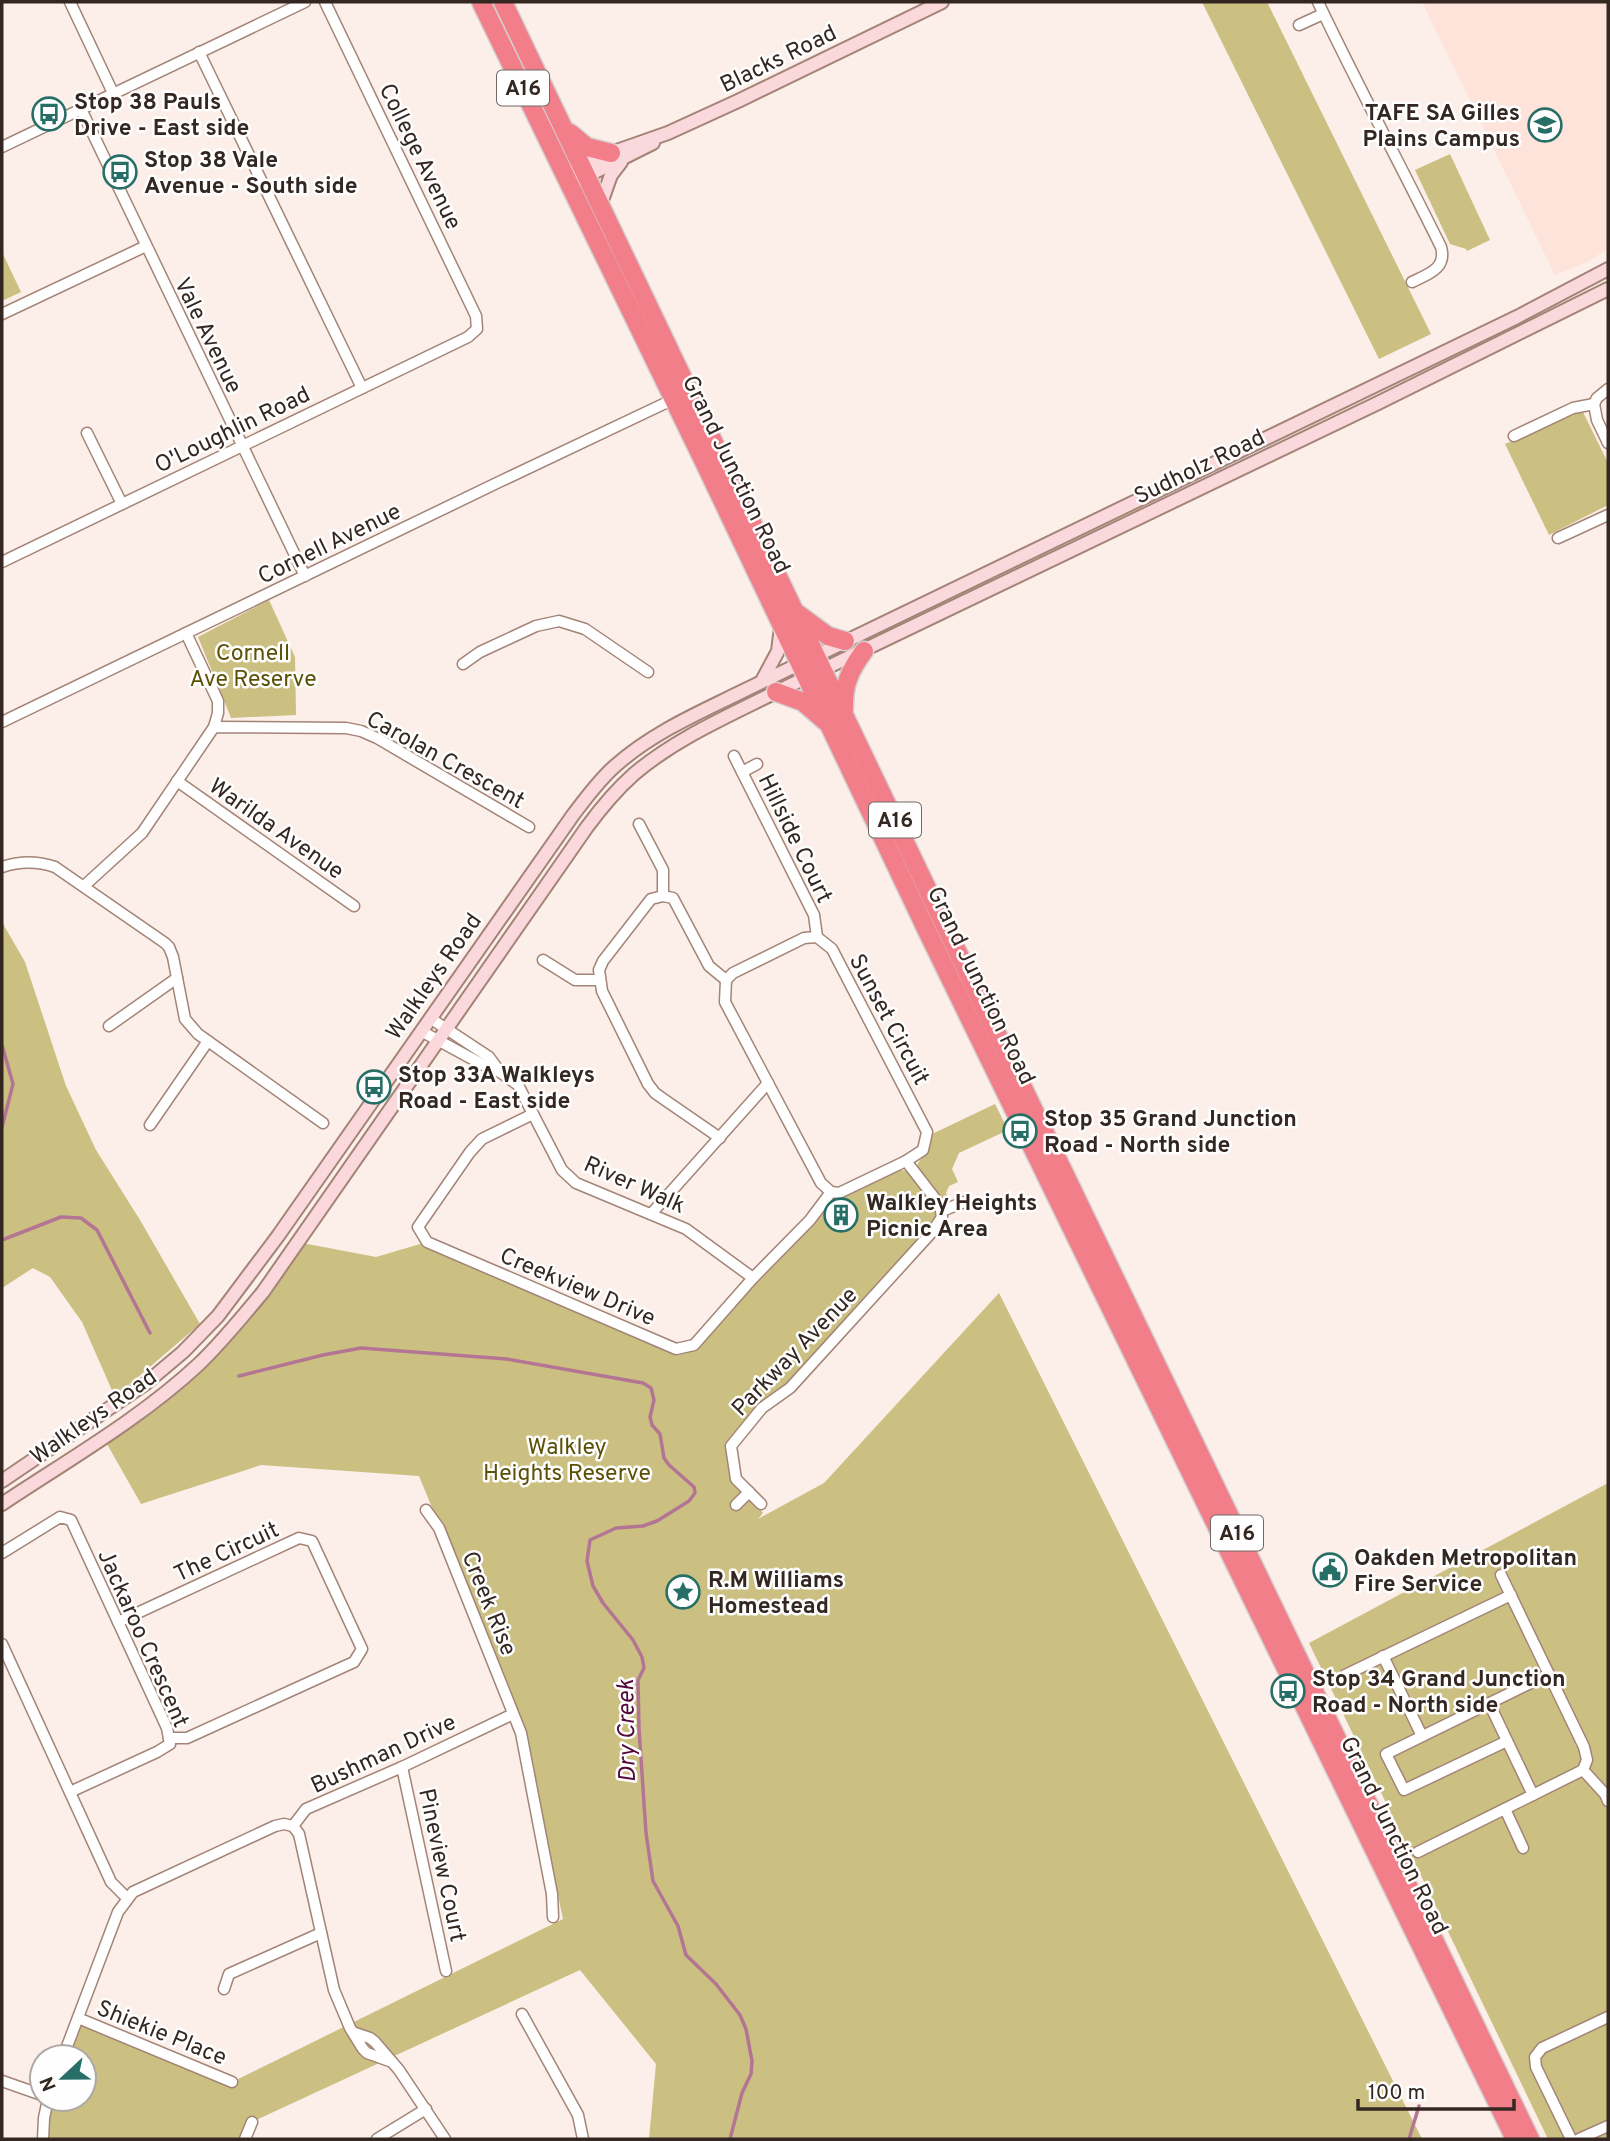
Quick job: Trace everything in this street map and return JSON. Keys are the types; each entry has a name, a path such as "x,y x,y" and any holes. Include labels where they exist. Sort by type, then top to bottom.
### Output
{"highway":[{"name":"Grand Junction Road","path":"481,2 568,179 682,395 837,720 1530,2139"},
{"name":"Grand Junction Road","path":"503,2 586,171 682,395"},
{"path":"565,128 587,147 617,156"},
{"path":"788,617 845,641"},
{"path":"776,692 803,702 837,720 847,679 863,651"},
{"name":"Grand Junction Road","path":"837,720 929,935 1515,2139"},
{"path":"1285,1667 1291,1660 1293,1649"}],"main road":[{"name":"Blacks Road","path":"568,179 943,2"},
{"path":"601,204 617,156"},
{"name":"Sudholz Road","path":"811,666 845,641 1493,329 1608,269"},
{"name":"Sudholz Road","path":"811,666 863,651 1367,409 1608,289"},
{"path":"761,681 778,651 788,617"},
{"name":"Walkleys Road","path":"2,1481 124,1400 183,1352 207,1328 246,1281 572,815 607,774 663,731 761,681 811,666"},
{"name":"Walkleys Road","path":"2,1504 129,1420 181,1379 218,1345 262,1292 586,827 619,789 646,765 687,738 776,692 811,666"}],"street":[{"path":"70,2 113,93"},
{"path":"2,147 305,2"},
{"name":"College Avenue","path":"325,2 477,316 477,328"},
{"path":"1318,2 1441,247 1444,256 1441,263 1434,271 1412,282"},
{"path":"1298,26 1323,14"},
{"path":"199,52 362,388"},
{"name":"Vale Avenue","path":"81,109 304,576"},
{"path":"2,314 146,246"},
{"name":"O'Loughlin Road","path":"2,562 468,337 477,328"},
{"path":"1608,389 1594,404 1597,420 1608,443"},
{"name":"Cornell Avenue","path":"2,722 682,395"},
{"path":"1514,436 1573,408 1594,404"},
{"path":"88,433 122,504"},
{"path":"1558,538 1607,520"},
{"path":"463,664 480,652 536,626 559,621 585,629 648,672"},
{"path":"84,886 142,833 214,727 218,701 186,634"},
{"name":"Carolan Crescent","path":"214,727 346,727 361,731 529,827"},
{"name":"Hillside Court","path":"734,757 814,915 817,937"},
{"path":"742,772 757,764"},
{"name":"Warilda Avenue","path":"177,781 354,906"},
{"path":"639,824 663,870 663,896"},
{"path":"2,867 15,863 55,867 165,943 171,951 187,1024 323,1123"},
{"path":"720,1138 654,1093 602,991 599,970 651,899 663,896 673,898 709,967 726,981"},
{"path":"817,937 804,938 733,973 726,981 725,1002 821,1183 831,1192"},
{"name":"Sunset Circuit","path":"817,937 832,949 927,1132 923,1150 906,1161 839,1193 831,1192"},
{"path":"543,960 575,980 600,980"},
{"path":"109,1026 177,978"},
{"name":"River Walk","path":"430,1018 489,1057 500,1072"},
{"name":"River Walk","path":"421,1031 500,1072 518,1085 562,1170 576,1183 686,1229 752,1278"},
{"path":"150,1125 208,1041"},
{"path":"651,1214 768,1083"},
{"name":"Creekview Drive","path":"533,1114 482,1139 418,1227 428,1242 676,1349 694,1345 752,1278 810,1220 831,1192"},
{"path":"906,1161 942,1211 964,1202"},
{"name":"Parkway Avenue","path":"761,1504 736,1479 731,1446 762,1408 790,1388 932,1232 942,1217 942,1211"},
{"path":"736,1505 749,1492"},
{"name":"Creek Rise","path":"426,1510 439,1528 521,1732 552,1894 553,1917"},
{"name":"Jackaroo Crescent","path":"2,1553 60,1517 71,1520 167,1728 170,1744 70,1792"},
{"name":"The Circuit","path":"118,1622 299,1538 312,1541 362,1649 354,1662 187,1738 169,1738"},
{"path":"1418,1852 1583,1770 1587,1760 1584,1747 1501,1575"},
{"path":"1345,1675 1511,1595"},
{"path":"2,1644 111,1882 127,1899"},
{"path":"1383,1656 1422,1736"},
{"path":"1507,1741 1404,1790 1386,1754 1549,1674"},
{"path":"1489,1703 1533,1795"},
{"name":"Bushman Drive","path":"68,2043 118,1912 133,1892 275,1826 293,1826 306,1810 513,1714"},
{"name":"Pineview Court","path":"402,1767 446,1971"},
{"path":"1583,1770 1608,1801"},
{"path":"1505,1809 1523,1848"},
{"path":"293,1826 299,1834 334,1990 350,2028 355,2033 370,2038 392,2062 446,2139"},
{"path":"224,1989 229,1974 321,1933"},
{"path":"522,2014 578,2115 583,2139"},
{"path":"1571,2139 1536,2067 1535,2057 1542,2048 1608,2017"},
{"name":"Shiekie Place","path":"78,2018 232,2082"},
{"path":"2,2081 28,2090"},
{"path":"377,2139 426,2109"},
{"path":"43,2139 45,2113"},
{"path":"245,2139 252,2122"},
{"path":"1579,2139 1608,2126"}],"shaded area":[{"name":"TAFE SA Gilles Plains Campus","path":"1422,2 1608,2 1608,249 1585,263 1555,275"}],"green space":[{"path":"1202,2 1267,2 1431,334 1379,359"},
{"path":"1450,154 1490,240 1467,251 1450,244 1415,170"},
{"path":"2,252 21,292 2,301"},
{"path":"1582,410 1608,463 1608,505 1549,535 1505,444"},
{"name":"Cornell Ave Reserve","path":"269,600 295,657 296,715 231,718 198,637"},
{"path":"2,922 25,962 66,1086 96,1150 200,1324 114,1395 82,1322 50,1277 33,1268 2,1288"},
{"path":"995,1104 1008,1130 959,1153 952,1169 958,1182 949,1186 946,1193 949,1201 947,1205 917,1167 929,1150 930,1135"},
{"name":"Walkley Heights Reserve","path":"899,1170 910,1171 935,1207 935,1219 790,1388 762,1408 731,1446 736,1479 763,1513 758,1519 824,1483 999,1293 1422,2139 649,2139 656,2064 580,1970 252,2122 246,2139 43,2139 46,2113 98,2113 98,2043 68,2043 78,2018 232,2082 563,1919 523,1729 419,1476 261,1465 141,1504 103,1437 211,1351 297,1242 376,1257 427,1242 676,1349 694,1345 831,1192"},
{"path":"1608,1483 1608,2139 1548,2139 1309,1643"}],"waterway":[{"name":"Dry Creek","path":"2,1045 13,1084 2,1127"},
{"name":"Dry Creek","path":"2,1240 61,1217 81,1218 97,1230 150,1333"},
{"name":"Dry Creek","path":"239,1376 361,1348 507,1359 643,1383 651,1388 654,1400 650,1417 652,1425 660,1434 664,1458 694,1487 695,1493 689,1501 657,1521 643,1526 616,1528 590,1540 587,1561 593,1586 633,1640 642,1657 644,1668 638,1680 639,1729 646,1833 653,1881 678,1926 686,1955 716,1984 740,2015 746,2029 752,2061 751,2074 742,2093 730,2139"},
{"path":"1409,2139 1419,2106"}],"place":[{"name":"Stop 38 Pauls Drive - East side","path":"49,114"},
{"name":"TAFE SA Gilles Plains Campus","path":"1545,125"},
{"name":"Stop 38 Vale Avenue - South side","path":"120,172"},
{"name":"Stop 33A Walkleys Road - East side","path":"374,1087"},
{"name":"Stop 35 Grand Junction Road - North side","path":"1020,1131"},
{"name":"Walkley Heights Picnic Area","path":"841,1215"},
{"name":"Oakden Metropolitan Fire Service","path":"1330,1570"},
{"name":"R.M Williams Homestead","path":"683,1592"},
{"name":"Stop 34 Grand Junction Road - North side","path":"1288,1691"}]}
